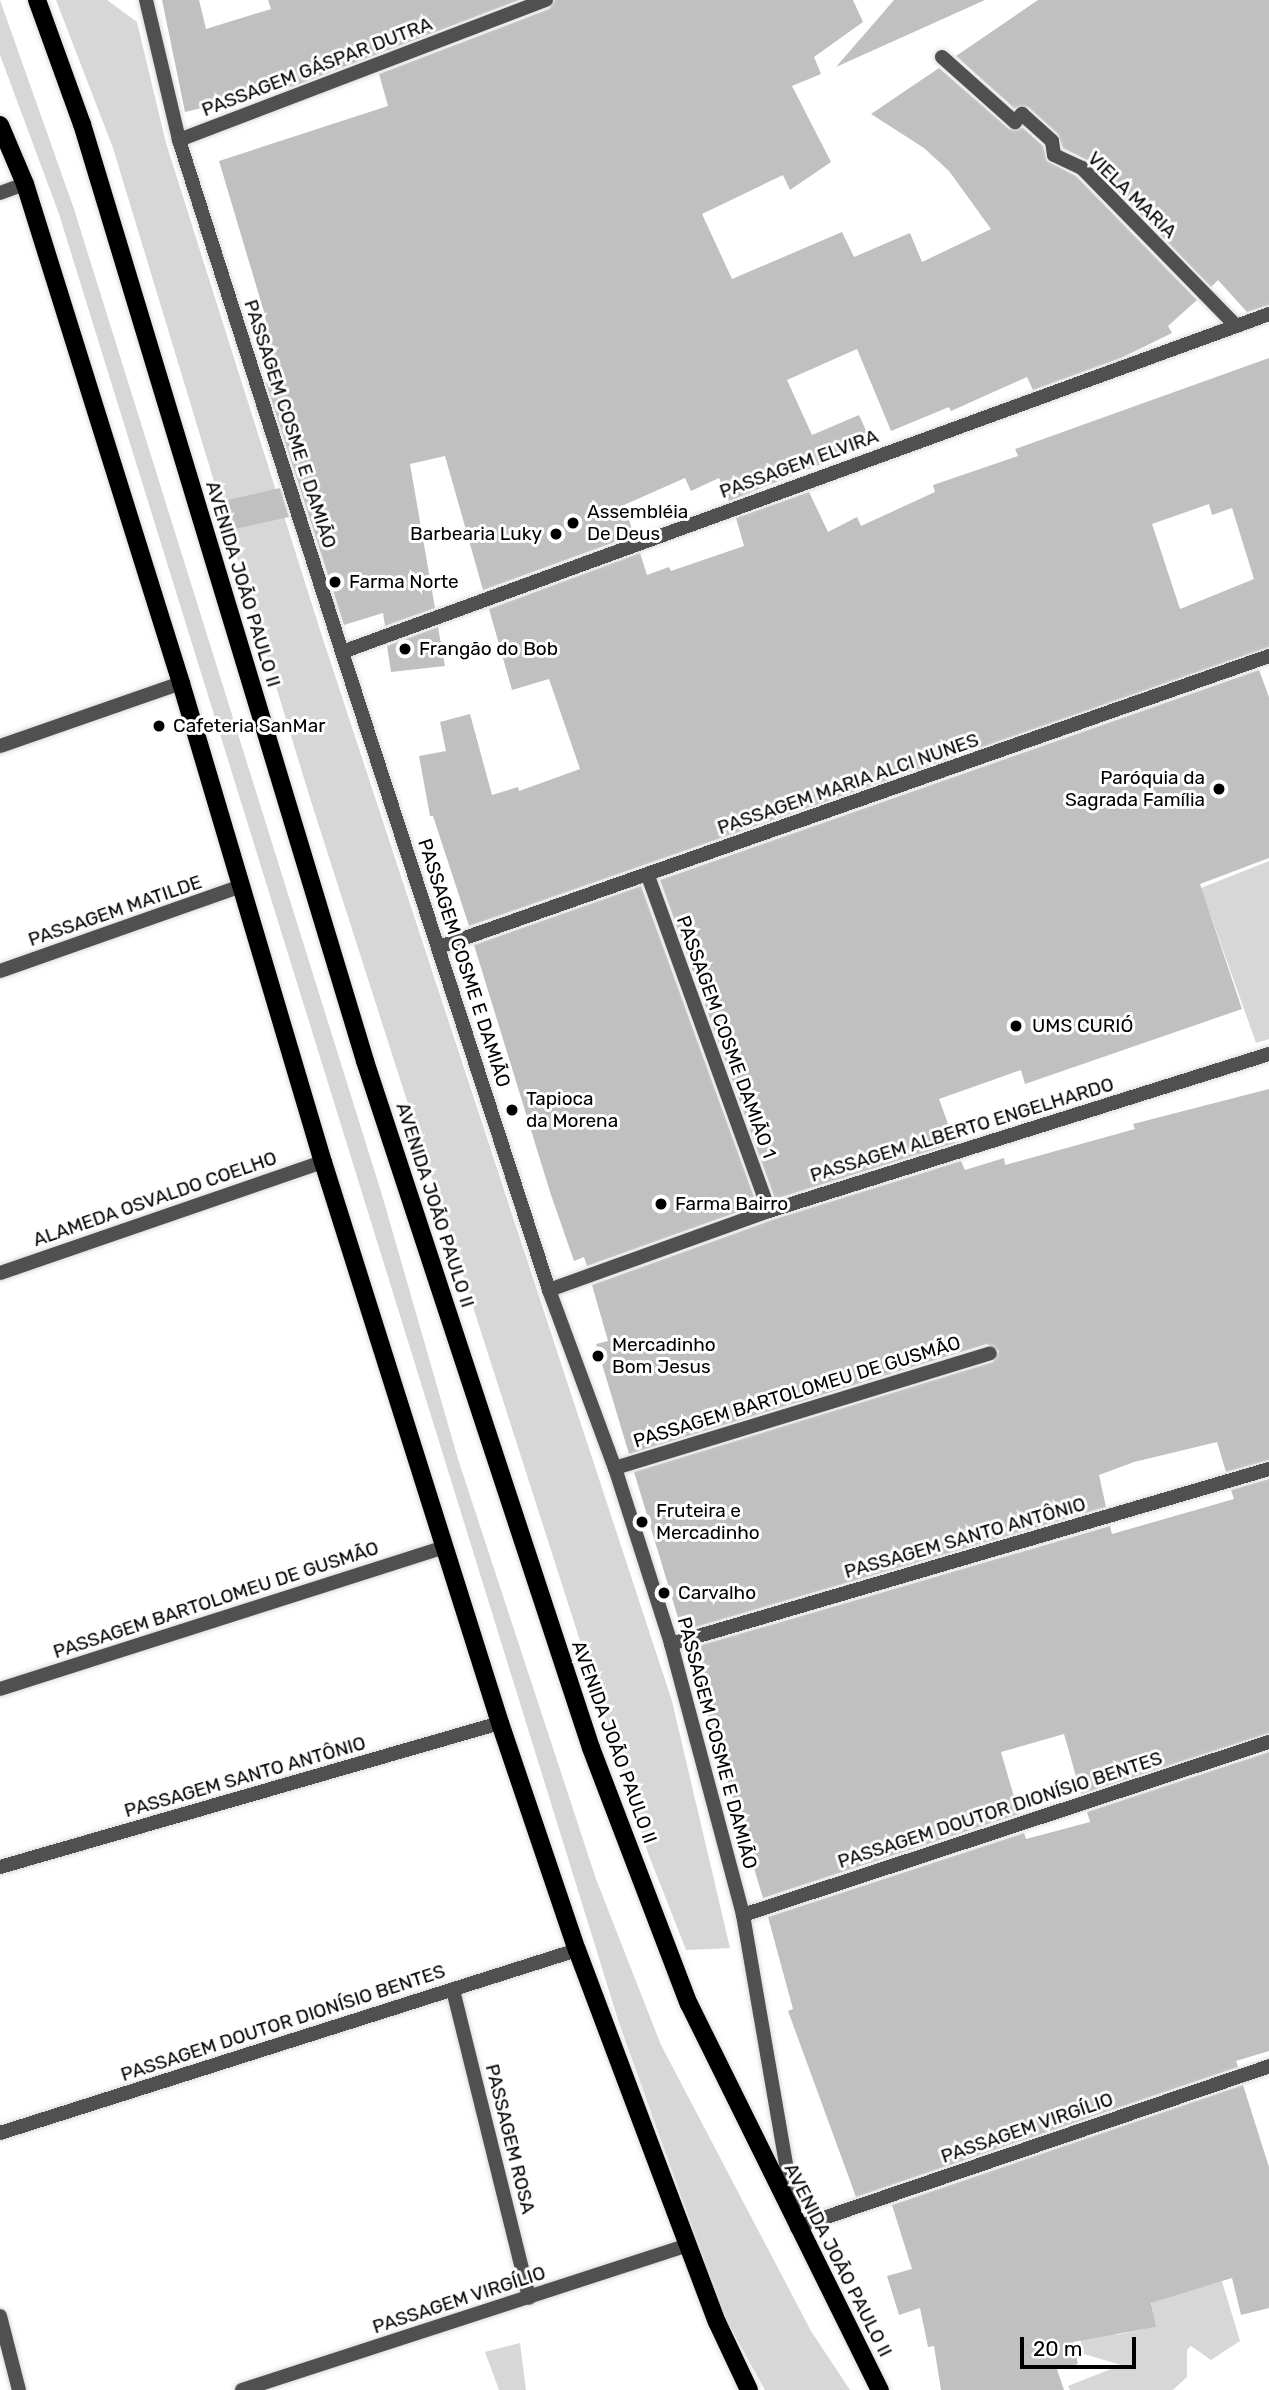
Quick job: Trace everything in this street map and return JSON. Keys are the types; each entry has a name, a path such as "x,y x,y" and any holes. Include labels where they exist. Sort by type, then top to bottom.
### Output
{"main road":[{"name":"AVENIDA JOÃO PAULO II","path":"37,0 82,124 365,1061 591,1748 689,2004 797,2227 880,2390"},
{"path":"0,125 25,184 181,683 323,1162 500,1723 577,1950 688,2245 749,2390"}],"street":[{"name":"PASSAGEM COSME E DAMIÃO","path":"146,0 179,140 342,652 549,1290 615,1468 671,1644 743,1914 797,2227"},
{"name":"PASSAGEM GÁSPAR DUTRA","path":"179,140 546,0"},
{"name":"VIELA MARIA","path":"942,57 1015,122 1022,114 1052,141 1054,155 1082,168 1235,325"},
{"path":"0,193 25,184"},
{"name":"PASSAGEM ELVIRA","path":"342,652 1269,314"},
{"name":"PASSAGEM MARIA ALCI NUNES","path":"439,947 648,876 1269,656"},
{"path":"0,746 181,683"},
{"name":"PASSAGEM COSME DAMIÃO 1","path":"648,876 769,1211"},
{"name":"PASSAGEM MATILDE","path":"0,971 242,886"},
{"name":"PASSAGEM ALBERTO ENGELHARDO","path":"549,1290 769,1211 1269,1054"},
{"name":"ALAMEDA OSVALDO COELHO","path":"0,1273 323,1162"},
{"name":"PASSAGEM BARTOLOMEU DE GUSMÃO","path":"615,1468 989,1353"},
{"name":"PASSAGEM SANTO ANTÔNIO","path":"671,1644 1269,1469"},
{"name":"PASSAGEM BARTOLOMEU DE GUSMÃO","path":"0,1689 444,1547"},
{"name":"PASSAGEM SANTO ANTÔNIO","path":"0,1867 500,1723"},
{"name":"PASSAGEM DOUTOR DIONÍSIO BENTES","path":"743,1914 1269,1742"},
{"name":"PASSAGEM DOUTOR DIONÍSIO BENTES","path":"0,2133 577,1950"},
{"name":"PASSAGEM ROSA","path":"453,1990 529,2298"},
{"name":"PASSAGEM VIRGÍLIO","path":"797,2227 1269,2066"},
{"name":"PASSAGEM VIRGÍLIO","path":"242,2390 688,2245"},
{"path":"0,2316 19,2390"}],"shaded area":[{"path":"0,0 74,209 382,1195 458,1459 596,1879 661,2045 811,2331 850,2390 765,2390 724,2316 619,2023 59,214 0,55"},
{"path":"56,0 107,0 137,22 166,143 321,633 672,1701 730,1948 686,1950 648,1853 309,795 113,148"},
{"path":"1269,861 1269,1039 1256,1043 1201,888"},
{"path":"1221,2278 1240,2341 1211,2360 1191,2346 1187,2350 1187,2377 1173,2390 1070,2390 1068,2386 1121,2365 1084,2354 1077,2329 1113,2320 1116,2335 1155,2327 1151,2300"},
{"path":"520,2343 526,2390 499,2390 485,2352"}],"building":[{"path":"162,0 199,0 206,29 271,9 268,0 519,0 294,86 185,112"},
{"path":"555,0 853,0 863,22 814,57 821,74 792,86 831,162 790,190 783,175 702,214 732,279 842,232 854,257 910,233 922,262 991,229 949,171 924,148 871,114 939,68 1009,129 1023,128 1043,146 1047,161 1076,176 1197,300 1168,326 1172,333 1121,358 1033,390 1027,377 951,411 949,407 891,431 857,349 787,380 812,435 859,415 872,444 729,501 719,478 691,491 685,478 624,505 634,535 483,590 445,456 410,464 435,608 385,626 383,613 344,625 266,383 278,379 264,312 219,161 388,106 379,74 549,9"},
{"path":"894,0 985,0 836,67"},
{"path":"1038,0 1269,0 1269,305 1247,312 1218,280 1211,287 1089,161 1063,148 1058,134 1028,107 1014,108 956,56"},
{"path":"1269,358 1269,647 469,926 433,816 430,816 419,756 446,751 440,722 470,714 492,795 518,787 519,791 580,769 549,679 512,690 489,609 640,553 647,575 669,567 671,571 744,546 736,518 809,492 828,532 857,517 861,526 935,492 933,485 1018,456 1015,449","holes":["1209,504 1212,515 1232,508 1254,579 1180,609 1152,524"]},
{"path":"280,488 289,517 235,529 228,500"},
{"path":"438,627 445,666 391,672 387,646"},
{"path":"1259,670 1269,697 1269,858 1200,884 1242,1009 1025,1084 1021,1070 939,1099 955,1143 775,1199 660,880"},
{"path":"641,886 757,1205 587,1266 584,1257 574,1261 474,945"},
{"path":"1269,1089 1269,1460 1226,1472 1217,1442 1134,1462 1099,1475 1106,1507 682,1631 634,1472 993,1362 999,1351 987,1344 629,1454 596,1344 608,1341 592,1285 772,1220 961,1161 965,1170 1004,1158 1005,1165 1135,1129 1133,1124"},
{"path":"1269,1479 1269,1733 1081,1794 1064,1734 1001,1752 1019,1814 763,1898 688,1649 1110,1526 1112,1534 1234,1499 1231,1490"},
{"path":"1269,1752 1269,2051 1236,2061 1238,2067 856,2197 788,2011 793,2009 768,1917 1024,1833 1026,1839 1090,1822 1087,1812"},
{"path":"1243,2085 1269,2167 1269,2308 1241,2315 1232,2278 1151,2303 1156,2327 1073,2342 1078,2364 1057,2369 1064,2390 941,2390 934,2346 928,2347 920,2308 899,2315 887,2276 912,2269 892,2205"}],"place":[{"name":"Assembléia De Deus","path":"573,523"},
{"name":"Barbearia Luky","path":"556,534"},
{"name":"Farma Norte","path":"335,582"},
{"name":"Frangão do Bob","path":"405,649"},
{"name":"Cafeteria SanMar","path":"159,726"},
{"name":"Paróquia da Sagrada Família","path":"1219,789"},
{"name":"UMS CURIÓ","path":"1016,1026"},
{"name":"Tapioca da Morena","path":"512,1110"},
{"name":"Farma Bairro","path":"661,1204"},
{"name":"Mercadinho Bom Jesus","path":"598,1356"},
{"name":"Fruteira e Mercadinho","path":"642,1522"},
{"name":"Carvalho","path":"664,1593"}]}
